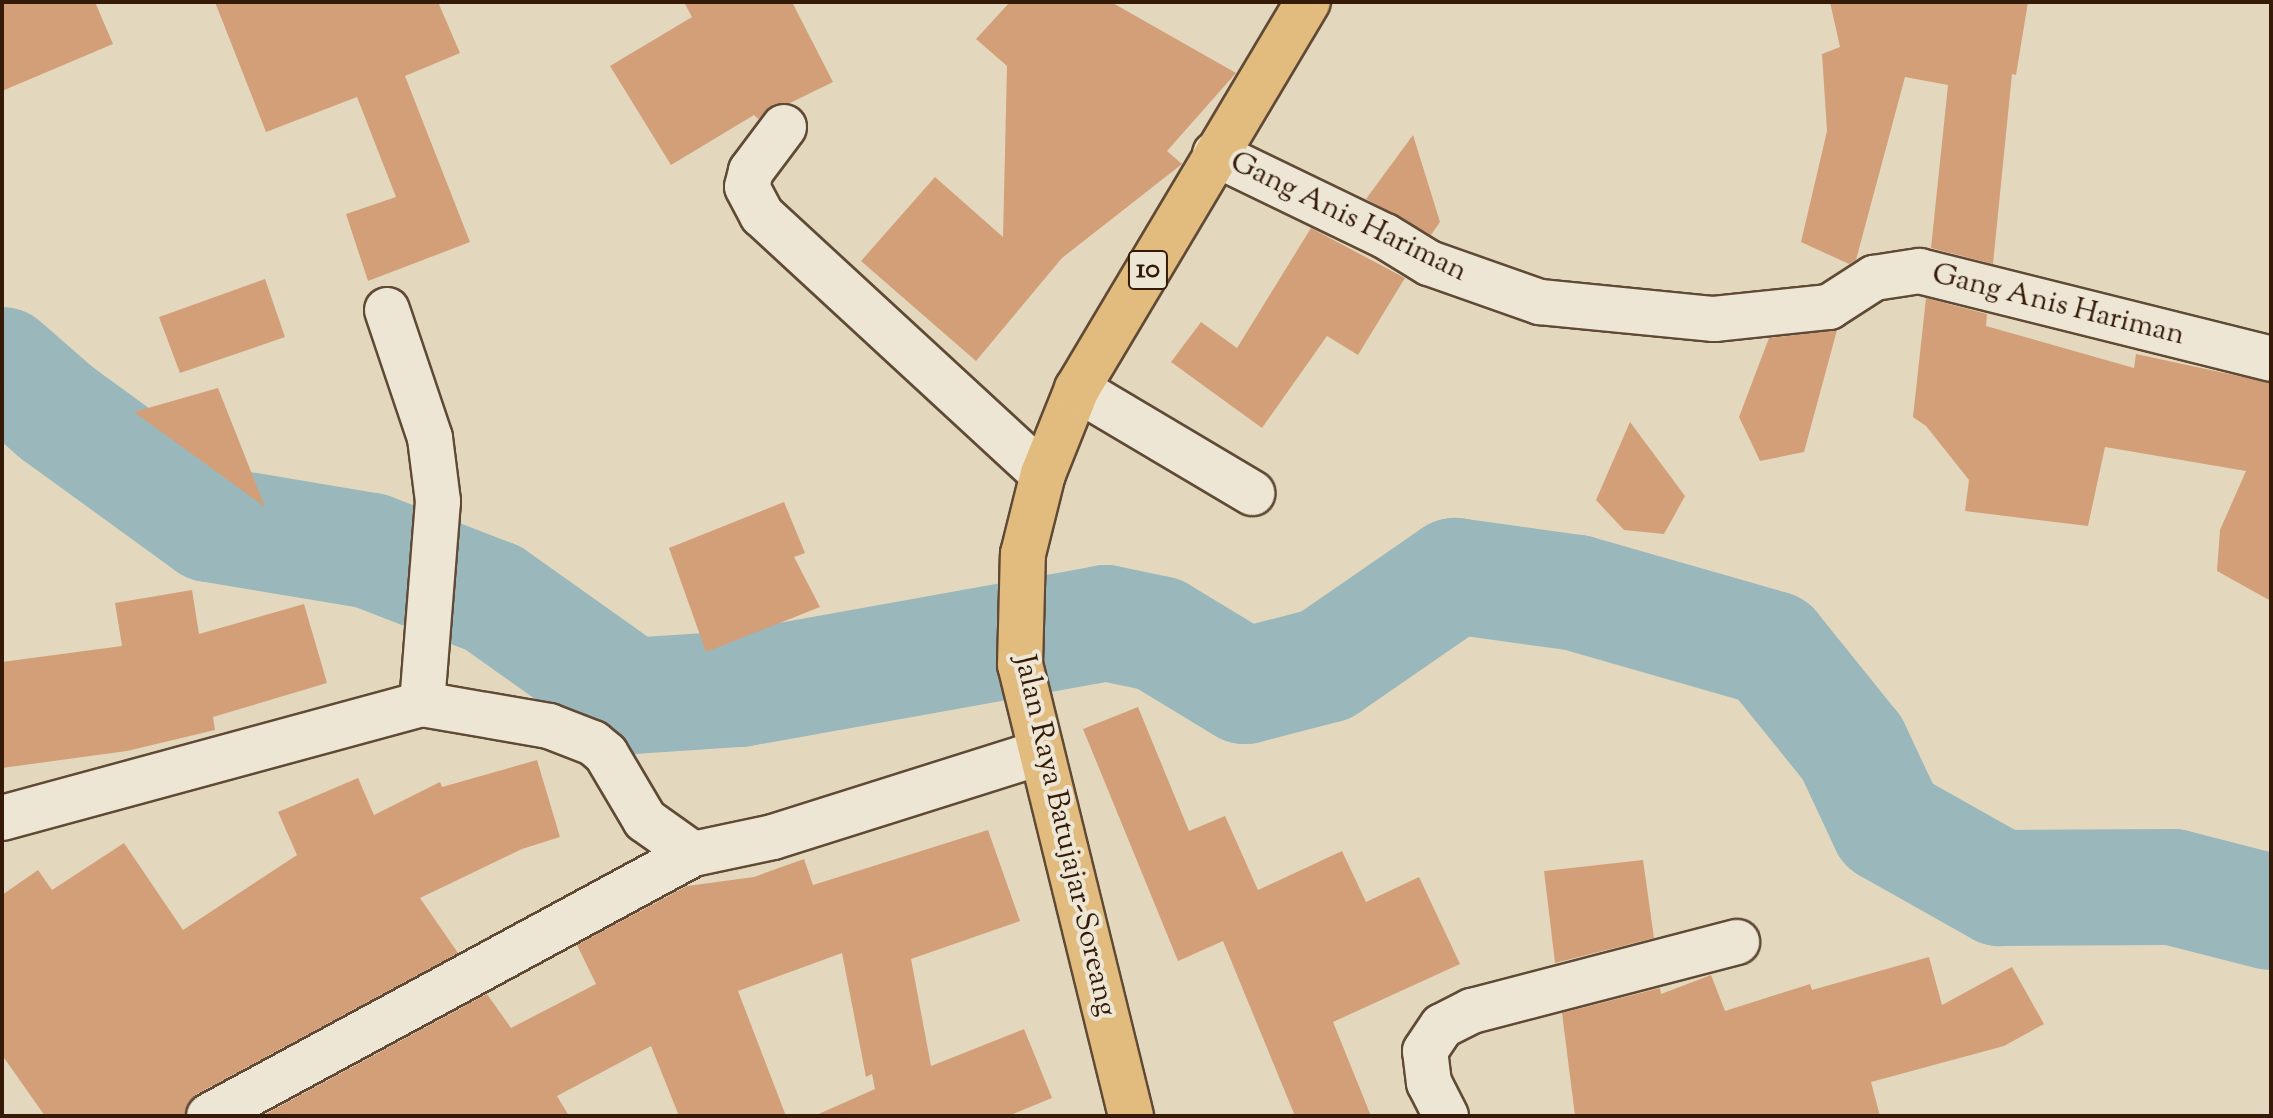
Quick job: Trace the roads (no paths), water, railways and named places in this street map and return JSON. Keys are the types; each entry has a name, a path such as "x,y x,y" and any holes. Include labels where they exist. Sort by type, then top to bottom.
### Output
{"highway":[{"name":"Jalan Raya Batujajar-Soreang","path":"1131,1116 1039,753 1020,665 1023,554 1043,474 1077,389 1308,2"}],"street":[{"path":"784,127 751,171 747,187 762,215 1043,474"},
{"name":"Gang Anis Hariman","path":"1215,154 1385,236 1429,263 1540,302 1714,319 1829,307 1874,278 1919,271 2271,359"},
{"path":"387,310 430,438 438,501 422,704"},
{"path":"1077,389 1252,493"},
{"path":"2,818 422,704 549,726 593,743 606,754 645,820 693,854"},
{"path":"209,1116 693,854 773,837 1039,753"},
{"path":"1446,1116 1429,1083 1425,1051 1442,1026 1472,1011 1737,942"}],"waterway":[{"path":"2,365 57,413 210,524 371,551 493,598 631,696 740,689 1106,623 1159,634 1245,686 1326,665 1455,576 1577,593 1772,649 1852,748 1888,825 2000,888 2173,887 2271,912"}]}
